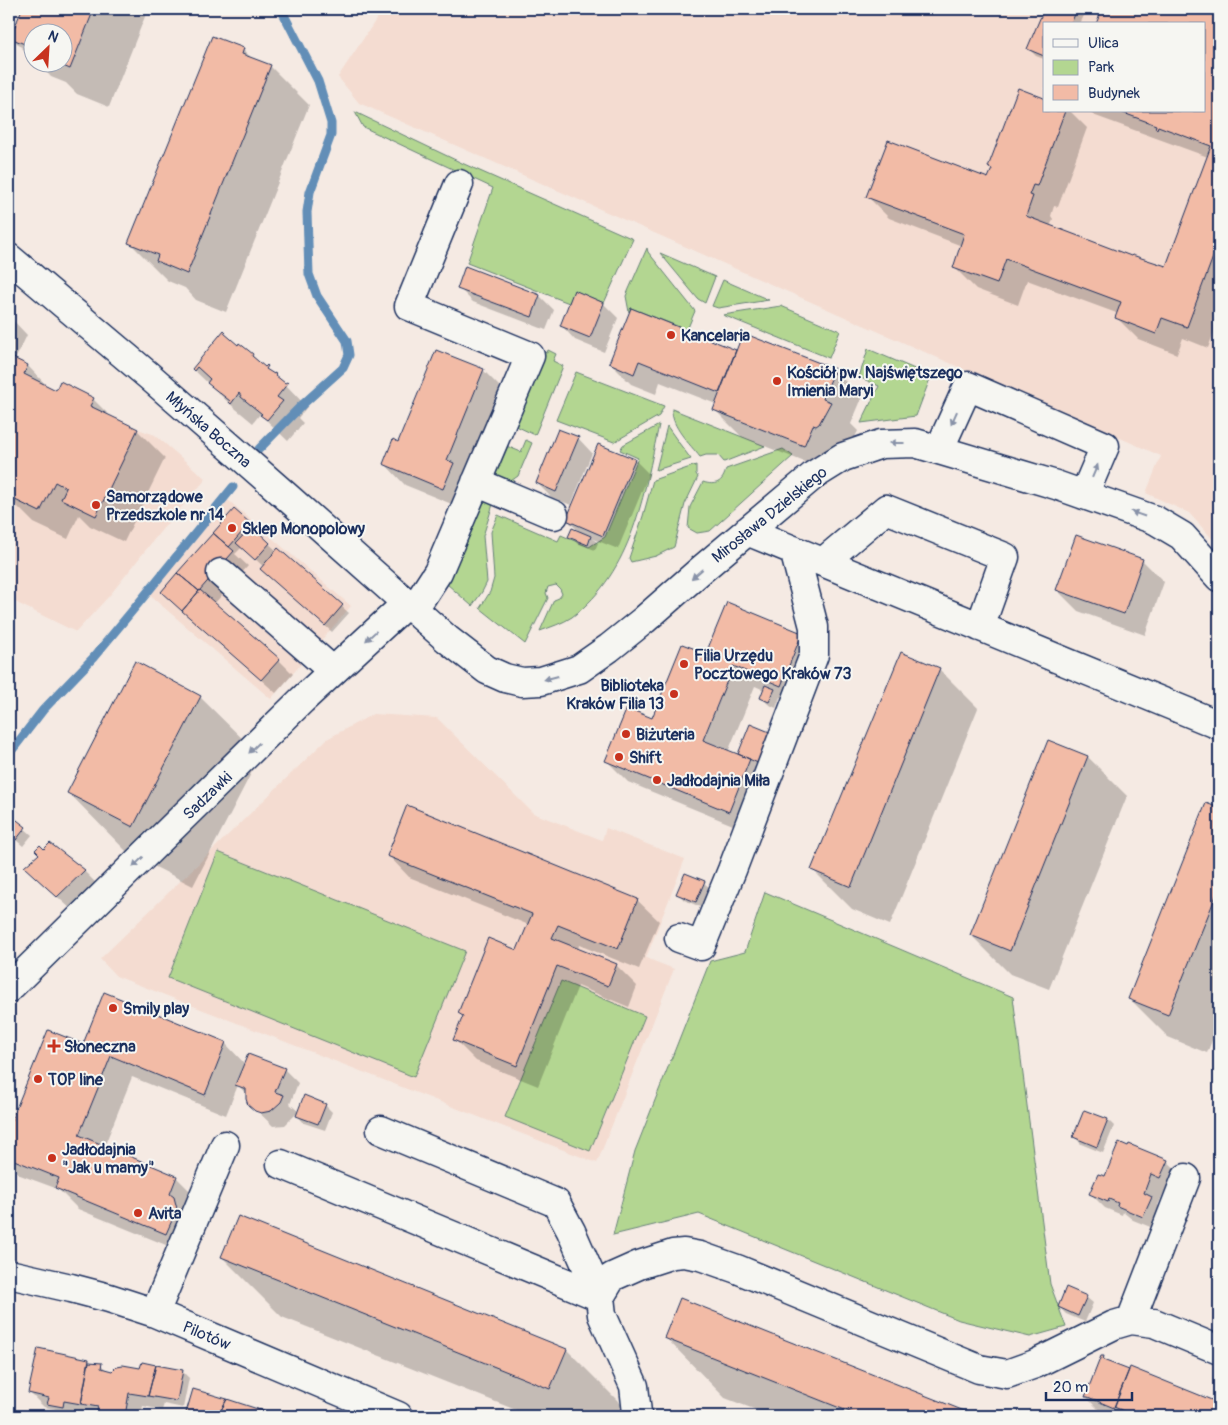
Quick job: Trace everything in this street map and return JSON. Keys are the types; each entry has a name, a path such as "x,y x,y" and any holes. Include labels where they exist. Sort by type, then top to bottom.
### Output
{"street":[{"name":"Sadzawki","path":"9,988 333,671 410,606 438,572 530,356 409,306 459,184"},
{"name":"Młyńska Boczna","path":"9,258 149,376 410,606"},
{"path":"939,450 968,386 1105,446 1084,495"},
{"name":"Mirosława Dzielskiego","path":"410,606 447,639 487,670 505,678 522,682 541,680 579,669 644,620 814,475 843,457 881,444 915,443 1056,485 1155,520 1182,536 1219,576"},
{"path":"476,482 554,515"},
{"path":"823,562 886,509 1005,557 980,627"},
{"path":"747,531 1219,725"},
{"path":"679,938 701,946 814,656 814,627 794,550"},
{"path":"221,573 333,671"},
{"path":"381,1130 556,1202 600,1297 602,1315 634,1386 636,1416"},
{"path":"156,1313 225,1145"},
{"path":"281,1164 600,1297"},
{"path":"1131,1320 1186,1178"},
{"path":"600,1297 612,1278 639,1265 665,1256 684,1253 700,1256 737,1269 979,1369 1007,1374 1035,1364 1114,1325 1131,1320 1154,1323 1219,1350"},
{"name":"Pilotów","path":"9,1274 108,1298 156,1313 398,1416"}],"shaded area":[{"path":"383,9 1219,9 1219,546 1189,513 1146,493 1161,456 359,103 338,77"},
{"name":"Samorządowe Przedszkole nr 14","path":"9,356 28,365 24,374 56,390 60,381 94,398 90,406 155,435 206,479 160,532 110,595 76,632 9,599"},
{"path":"228,500 351,606 271,699 147,593"},
{"path":"373,714 437,718 533,813 602,840 606,828 685,859 646,958 674,969 597,1163 116,976 100,959 327,739"}],"green space":[{"path":"355,112 464,164 633,239 604,303 575,291 569,303 467,263 493,188 363,127"},
{"path":"647,248 648,252 695,311 687,330 631,308 629,312 626,296"},
{"path":"660,253 715,277 705,303 698,299"},
{"path":"723,280 769,300 718,308 712,306"},
{"path":"781,306 840,331 829,358 723,315"},
{"path":"868,349 931,376 916,416 861,423 879,386 859,377"},
{"path":"548,350 556,354 553,361 563,366 535,435 512,424 542,351 547,353"},
{"path":"576,372 664,406 659,416 614,442 556,420"},
{"path":"672,409 765,446 724,462 718,455 700,457 678,429"},
{"path":"659,425 648,478 633,530 609,577 593,598 572,617 540,631 554,600 562,594 556,585 548,587 546,593 548,598 525,644 480,608 490,592 494,578 491,532 498,515 558,541 561,535 589,547 605,537 638,458 620,450 623,445"},
{"path":"667,426 691,459 656,470"},
{"path":"526,440 532,443 518,476 508,483 490,475 504,445 521,452"},
{"path":"783,449 793,456 710,531 697,533 688,528 690,507 703,482 711,484 718,482 723,478 726,469"},
{"path":"696,465 698,477 685,504 674,547 656,556 631,562 629,558 653,480"},
{"path":"494,501 483,536 487,582 472,606 447,584 446,579 478,505"},
{"path":"218,852 465,951 414,1077 168,978"},
{"path":"765,892 1013,997 1050,1284 1066,1327 1030,1337 959,1320 699,1214 613,1235 635,1151 710,961 745,952"},
{"path":"561,981 645,1016 590,1151 505,1117"}],"building":[{"path":"22,9 94,9 72,64 72,22 22,22 22,43 10,38"},
{"path":"1044,9 1077,9 1072,22 1043,22 1043,56 1027,49"},
{"path":"1102,9 1219,9 1219,92 1216,101 1219,102 1219,241 1187,327 1162,318 1156,334 1115,318 1121,302 1006,259 997,284 953,268 964,234 866,197 888,140 988,178 992,169 988,167 1018,88 1043,98 1043,112 1065,112 1037,186 1033,185 1029,195 1033,196 1026,216 1131,256 1166,266 1211,146 1158,126 1157,129 1155,128 1156,125 1121,112 1206,112 1206,22 1097,22"},
{"path":"212,36 244,48 242,54 271,65 187,274 156,261 158,255 128,243"},
{"path":"465,266 540,295 532,317 457,289"},
{"path":"574,290 604,303 590,338 560,326"},
{"path":"631,308 736,350 719,393 639,361 634,374 609,363"},
{"path":"224,330 226,332 224,333 238,345 239,343 253,354 252,356 265,367 267,365 266,369 276,374 285,383 288,383 277,397 283,401 267,420 239,393 231,404 230,401 207,383 210,379 197,367 194,371 192,369"},
{"name":"Kościół pw. Najświętszego Imienia Maryi","path":"743,333 835,369 823,399 831,402 819,424 813,425 804,446 713,410"},
{"path":"436,350 484,369 447,460 454,463 443,489 383,464 393,439 398,442"},
{"path":"9,356 28,365 24,374 56,390 60,381 94,398 90,406 138,429 96,516 61,499 66,488 55,482 40,512 9,497 11,482 9,481"},
{"path":"558,429 579,437 556,492 536,483"},
{"path":"598,444 635,459 603,536 566,520"},
{"name":"Sklep Monopolowy","path":"234,509 250,523 229,547 213,533"},
{"path":"252,526 270,543 255,560 236,543"},
{"path":"572,528 591,536 588,545 568,537"},
{"path":"213,533 234,551 199,591 177,573"},
{"path":"1076,535 1143,559 1124,614 1056,590"},
{"path":"278,548 343,605 325,626 260,569"},
{"path":"177,573 199,591 182,611 161,592"},
{"path":"200,590 280,659 261,680 182,611"},
{"path":"727,602 802,633 781,686 733,666 703,740 750,759 729,812 605,761 627,708 652,718 682,644 706,653"},
{"path":"901,652 940,668 851,887 811,870"},
{"path":"135,661 201,696 133,827 67,793"},
{"path":"765,685 775,689 769,702 760,698"},
{"path":"750,724 772,733 760,764 738,754"},
{"path":"1048,740 1088,756 1010,951 970,935"},
{"path":"1206,803 1219,808 1219,888 1168,1015 1128,999"},
{"path":"407,805 638,899 618,949 558,925 552,938 617,964 608,986 557,966 517,1066 453,1040 463,1016 458,1013 488,938 517,950 532,914 387,856"},
{"path":"9,814 26,827 16,840 9,834"},
{"path":"50,843 85,870 57,897 24,867 39,854 35,850 40,845 44,849"},
{"path":"685,873 705,881 696,902 676,894"},
{"path":"104,992 226,1042 205,1095 111,1056 79,1135 177,1176 170,1194 174,1197 177,1209 166,1234 55,1188 59,1178 9,1158 9,1126 48,1030 83,1044"},
{"path":"248,1054 285,1068 275,1092 284,1095 281,1102 271,1111 261,1113 255,1111 248,1105 246,1089 235,1085"},
{"path":"304,1095 326,1104 318,1124 296,1116"},
{"path":"1084,1110 1108,1119 1097,1147 1073,1137"},
{"path":"1119,1142 1128,1146 1129,1144 1168,1160 1160,1178 1151,1174 1144,1193 1152,1197 1143,1217 1117,1206 1118,1203 1109,1199 1108,1202 1089,1194 1098,1174 1105,1176"},
{"path":"238,1216 567,1349 550,1389 221,1257"},
{"path":"1066,1287 1087,1296 1078,1316 1058,1307"},
{"path":"680,1298 977,1416 860,1416 664,1338"},
{"path":"38,1348 89,1359 81,1404 64,1401 63,1407 47,1404 49,1398 28,1393"},
{"path":"1101,1356 1104,1356 1103,1360 1129,1370 1114,1408 1085,1397"},
{"path":"89,1362 102,1363 101,1368 112,1371 117,1366 123,1365 140,1368 142,1362 156,1365 148,1396 129,1393 125,1416 96,1416 98,1407 81,1404"},
{"path":"156,1365 183,1370 177,1401 148,1396"},
{"path":"1130,1367 1219,1403 1219,1416 1136,1416 1114,1407"},
{"path":"193,1389 227,1399 218,1416 185,1416"},
{"path":"227,1399 279,1416 218,1416"}],"waterway":[{"path":"259,449 302,405 343,368 349,355 347,341 317,296 309,274 307,212 310,192 331,135 331,123 318,81 281,9"},
{"path":"9,754 43,710 93,658 233,487"}],"place":[{"name":"Kancelaria","path":"671,335"},
{"name":"Kościół pw. Najświętszego Imienia Maryi","path":"777,381"},
{"name":"Samorządowe Przedszkole nr 14","path":"96,505"},
{"name":"Sklep Monopolowy","path":"232,528"},
{"name":"Filia Urzędu Pocztowego Kraków 73","path":"684,664"},
{"name":"Biblioteka Kraków Filia 13","path":"674,694"},
{"name":"Biżuteria","path":"626,734"},
{"name":"Shift","path":"619,757"},
{"name":"Jadłodajnia Miła","path":"657,780"},
{"name":"Smily play","path":"113,1008"},
{"name":"Słoneczna","path":"54,1046"},
{"name":"TOP line","path":"38,1079"},
{"name":"Jadłodajnia \"Jak u mamy\"","path":"52,1158"},
{"name":"Avita","path":"138,1213"}]}
